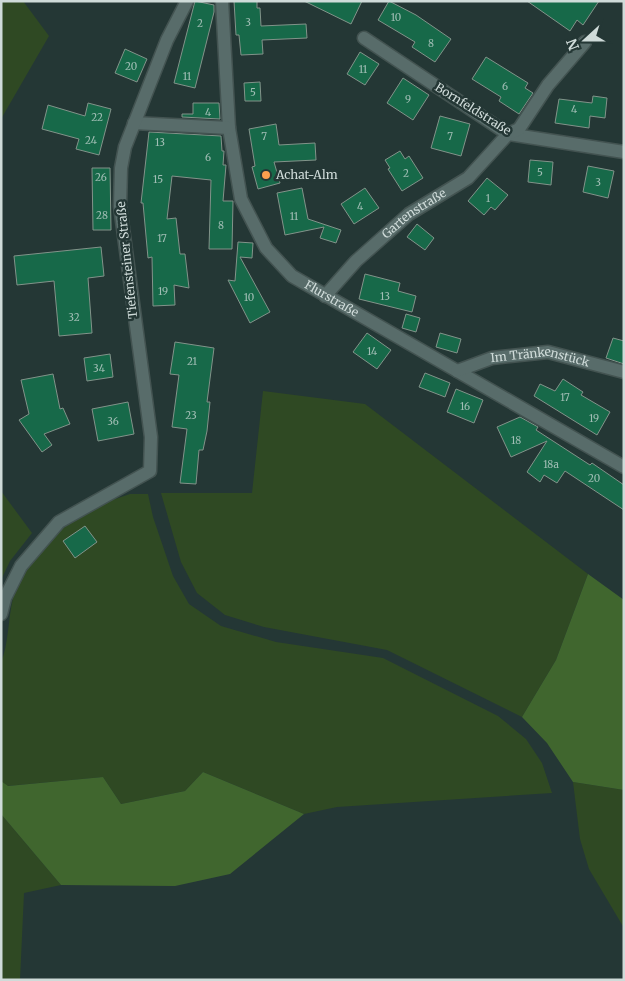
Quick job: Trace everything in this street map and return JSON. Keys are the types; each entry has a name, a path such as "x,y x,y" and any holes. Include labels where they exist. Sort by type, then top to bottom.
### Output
{"street":[{"name":"Tiefensteiner Straße","path":"1,614 5,598 21,566 59,522 150,471 151,437 120,206 121,168 125,147 134,123 167,40 187,1"},
{"name":"Flurstraße","path":"222,1 229,128 241,199 266,248 292,276 324,296 624,467"},
{"name":"Bornfeldstraße","path":"364,38 508,134 624,152"},
{"name":"Gartenstraße","path":"324,296 356,261 409,214 468,178 508,134 519,129 548,85 585,42"},
{"path":"134,123 229,128"},
{"name":"Im Tränkenstück","path":"458,371 492,358 548,352 624,372"}],"green space":[{"path":"1,1 23,1 49,36 1,119"},
{"path":"263,391 365,404 588,574 556,660 522,717 387,650 264,627 225,615 197,593 181,562 161,493 252,493"},
{"path":"1,491 32,533 10,561 1,580"},
{"path":"130,494 148,494 153,517 173,576 189,604 221,626 276,642 383,658 498,716 526,739 542,763 552,793 337,807 304,814 203,772 185,791 121,804 103,777 7,786 1,781 1,663 6,647 13,598 18,585 42,548 64,527 92,508"},
{"path":"588,574 624,600 624,790 573,782 547,743 522,717 556,660"},
{"path":"203,772 304,814 230,874 175,886 61,885 1,814 1,781 8,786 103,777 121,804 185,791"},
{"path":"573,782 624,790 624,928 589,869 580,839"},
{"path":"1,814 61,885 24,893 20,980 1,980"}],"building":[{"path":"195,1 214,5 214,12 195,88 174,83"},
{"path":"234,1 257,1 257,8 260,8 261,26 306,24 307,38 262,40 263,54 241,55 239,35 236,35"},
{"path":"304,1 362,1 351,24"},
{"path":"389,1 416,15 451,39 435,62 412,47 415,42 378,20"},
{"path":"527,1 599,1 583,25 577,20 570,31"},
{"path":"125,49 147,59 137,82 115,73"},
{"path":"360,52 379,64 365,85 347,74"},
{"path":"486,57 528,83 525,88 533,93 519,114 499,101 501,97 472,79"},
{"path":"403,78 429,95 413,120 387,103"},
{"path":"260,82 261,101 245,101 244,83"},
{"path":"593,96 607,98 605,118 590,116 589,128 555,123 559,99 592,103"},
{"path":"88,103 111,109 99,155 76,149 79,139 42,129 48,105 85,116"},
{"path":"193,103 219,103 220,119 182,117 182,114 193,114"},
{"path":"440,116 470,124 461,156 431,148"},
{"path":"276,124 279,145 315,143 316,160 274,162 280,183 258,189 252,167 255,166 249,129"},
{"path":"149,132 221,136 222,151 224,151 223,165 226,165 223,201 233,201 232,249 209,249 211,180 172,176 167,219 176,218 180,254 185,254 189,288 174,285 175,305 153,306 152,257 148,258 143,203 141,203"},
{"path":"400,151 405,159 409,156 423,178 402,191 388,169 390,168 385,160"},
{"path":"530,160 553,162 551,185 528,182"},
{"path":"588,166 614,171 608,198 583,192"},
{"path":"92,168 110,168 111,230 93,230"},
{"path":"487,178 508,195 495,210 491,207 484,215 468,201"},
{"path":"302,188 308,219 341,230 336,243 320,238 324,227 285,235 277,193"},
{"path":"365,188 379,208 354,224 341,204"},
{"path":"417,224 434,238 425,250 407,237"},
{"path":"238,242 253,243 252,258 240,257 270,312 250,323 228,280 235,281"},
{"path":"101,247 104,276 88,278 92,333 59,336 54,281 17,285 14,256"},
{"path":"365,274 400,283 398,291 416,296 412,312 359,299"},
{"path":"406,314 420,318 416,332 402,328"},
{"path":"367,333 391,350 377,369 353,352"},
{"path":"440,333 461,339 457,353 436,347"},
{"path":"613,338 624,341 624,364 606,358"},
{"path":"175,342 214,348 207,402 210,402 207,431 203,450 199,450 196,484 180,483 187,429 172,427 179,375 170,374"},
{"path":"110,354 113,377 87,381 84,358"},
{"path":"425,373 450,383 445,397 419,387"},
{"path":"53,374 60,409 63,408 70,424 44,434 52,445 42,452 19,420 29,414 21,380"},
{"path":"563,379 583,392 581,395 610,412 597,435 534,396 540,384 555,391"},
{"path":"456,389 483,400 474,423 447,412"},
{"path":"128,402 134,434 98,441 92,409"},
{"path":"520,417 538,427 536,430 590,465 592,463 624,485 624,510 565,471 557,483 544,475 540,482 527,472 547,441 511,457 497,427"},
{"path":"85,526 97,542 75,558 63,541"}],"place":[{"name":"Achat-Alm","path":"266,175"}]}
